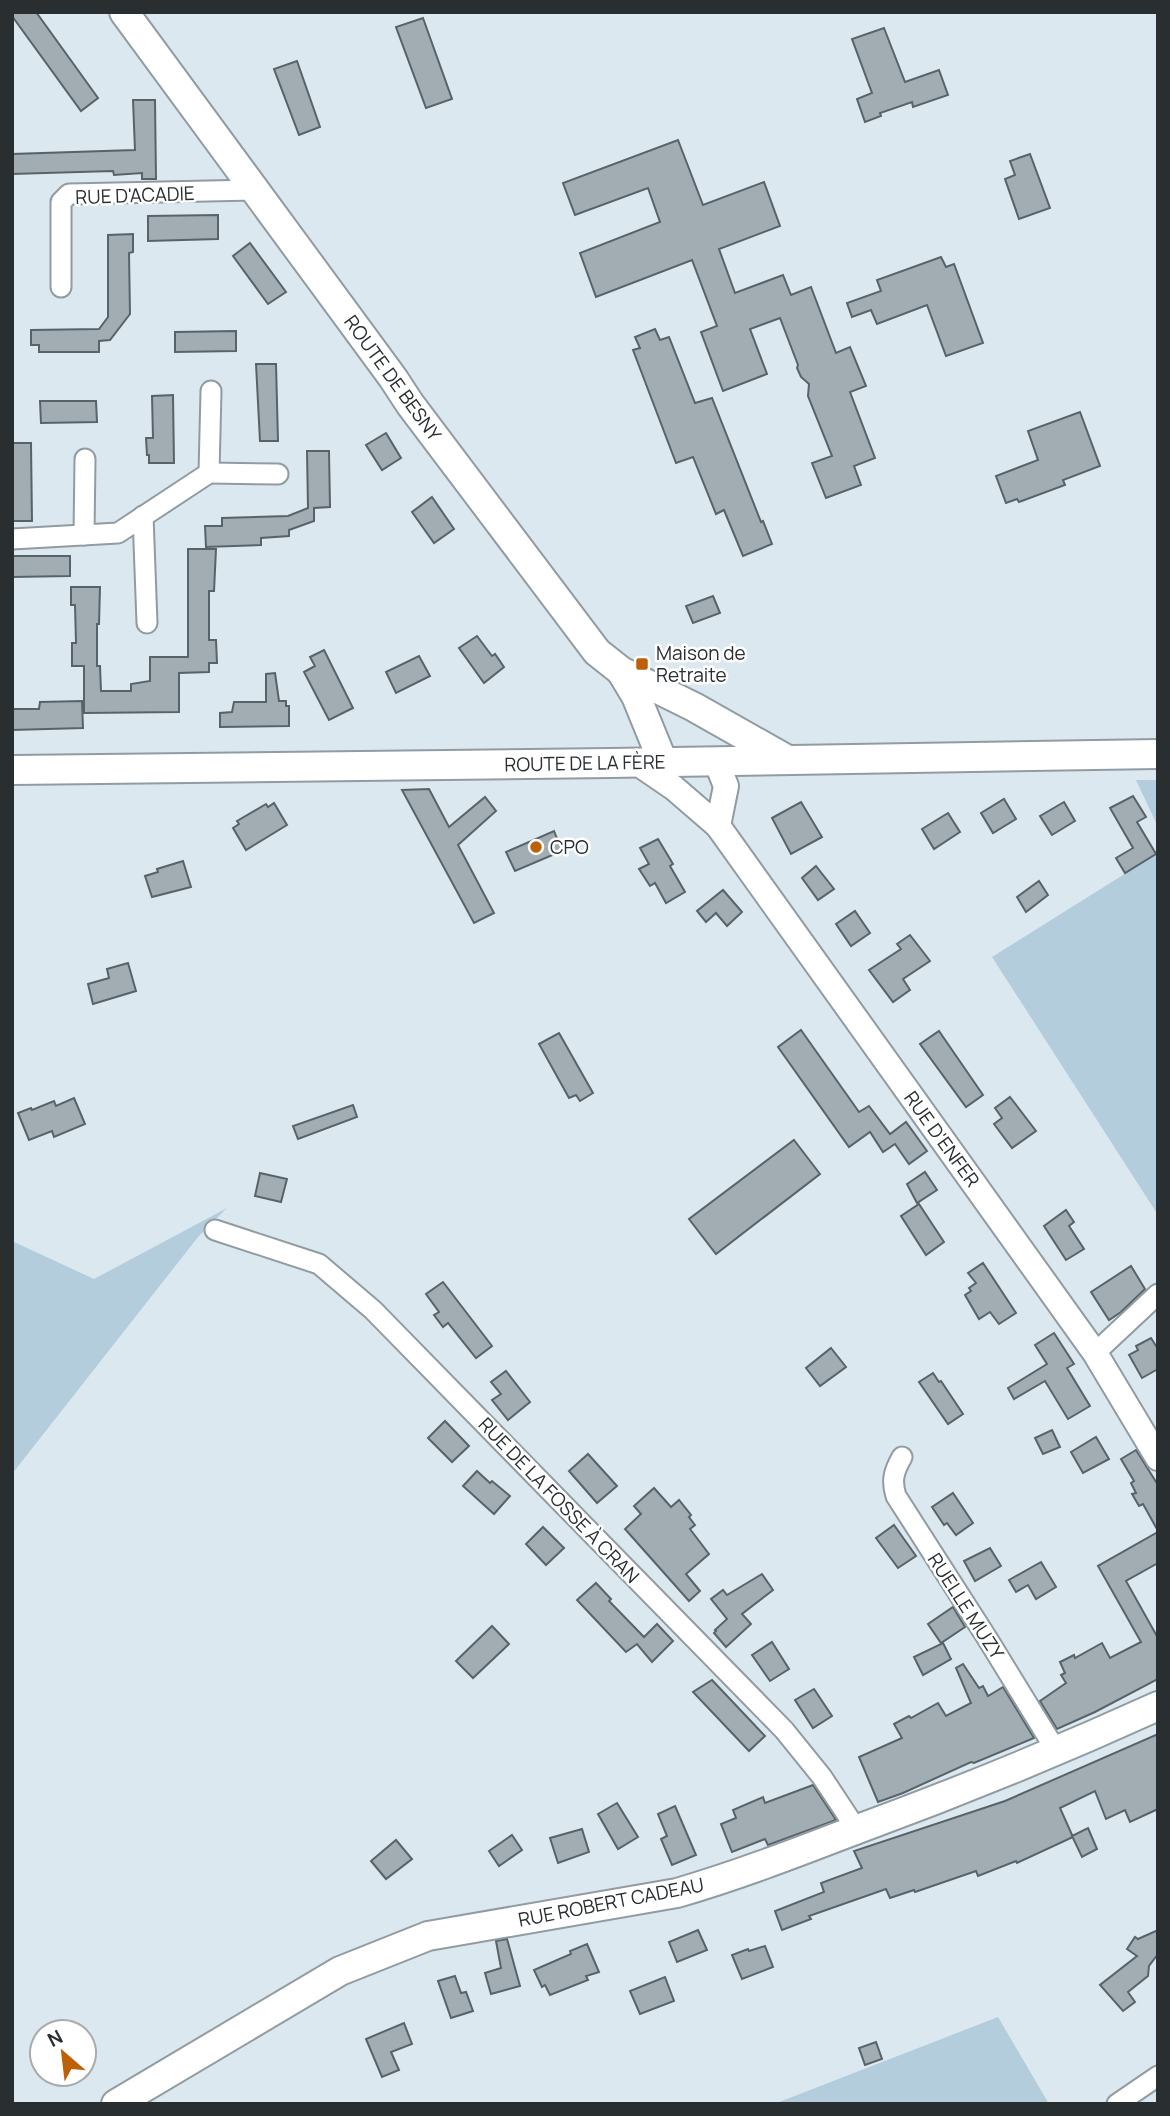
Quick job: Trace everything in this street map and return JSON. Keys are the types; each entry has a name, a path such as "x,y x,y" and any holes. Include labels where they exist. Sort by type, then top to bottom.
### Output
{"main road":[{"name":"ROUTE DE BESNY","path":"124,12 410,404 597,652 621,671 694,707 788,760"},
{"path":"621,671 636,696 646,721 636,762"},
{"path":"694,707 721,774"},
{"path":"636,762 646,721"},
{"name":"ROUTE DE LA FÈRE","path":"12,770 636,762 721,774 754,761 1158,754"},
{"name":"RUE ROBERT CADEAU","path":"116,2104 340,1971 428,1936 677,1893 753,1869 857,1830 1056,1752 1158,1706"}],"street":[{"name":"RUE D'ACADIE","path":"61,287 61,202 69,194 254,190"},
{"path":"209,472 211,391"},
{"path":"85,459 85,535"},
{"path":"12,540 118,533 209,472 278,474"},
{"path":"143,516 147,623"},
{"name":"RUE D'ENFER","path":"636,762 674,788 718,826 1095,1353 1158,1458"},
{"path":"718,826 721,774"},
{"name":"RUE DE LA FOSSE À CRAN","path":"215,1230 319,1264 373,1310 784,1730 822,1777 857,1830"},
{"path":"1095,1353 1158,1294"},
{"name":"RUELLE MUZY","path":"902,1457 892,1481 896,1496 988,1638 1056,1752"},
{"path":"1117,2104 1158,2076"}],"shaded area":[{"path":"1136,780 1158,780 1158,827"},
{"path":"1158,853 1158,1215 992,957"},
{"path":"227,1208 198,1237 12,1474 12,1241 94,1279"},
{"path":"998,2017 1049,2104 774,2104"}],"building":[{"path":"12,12 36,12 98,98 81,111 12,16"},
{"path":"423,18 452,99 426,108 396,27"},
{"path":"884,28 905,82 939,70 948,95 913,107 912,102 880,113 881,116 865,122 857,99 872,93 852,39"},
{"path":"297,61 320,127 299,135 274,69"},
{"path":"133,100 155,100 156,179 142,179 142,173 114,175 113,171 12,174 12,154 135,150"},
{"path":"678,140 703,205 764,182 780,226 719,249 735,293 783,275 791,295 811,287 836,353 850,347 866,386 850,392 875,458 854,466 861,485 826,498 812,463 832,456 808,396 809,384 801,377 797,368 780,318 750,329 767,374 723,391 701,332 717,326 692,260 596,297 580,253 660,222 648,188 575,215 563,183"},
{"path":"1030,154 1050,208 1019,219 1005,179 1015,175 1010,161"},
{"path":"218,215 218,239 148,241 148,216"},
{"path":"133,234 133,252 129,253 130,314 110,340 99,341 99,352 39,352 39,345 31,345 31,330 99,329 108,317 108,235"},
{"path":"250,243 286,292 268,304 233,256"},
{"path":"941,257 946,267 954,264 983,343 946,356 927,305 877,324 871,310 852,317 847,303 881,291 877,280"},
{"path":"655,329 660,340 669,337 695,403 712,398 772,544 743,556 724,510 716,514 693,457 676,463 633,350 640,348 635,337"},
{"path":"236,331 236,351 175,352 175,332"},
{"path":"256,364 276,364 278,441 260,441"},
{"path":"173,395 174,463 149,463 146,438 153,438 152,396"},
{"path":"40,401 96,401 97,422 41,423"},
{"path":"1080,412 1100,466 1063,480 1065,485 1019,502 1017,499 1006,503 996,476 1038,460 1028,431"},
{"path":"386,433 401,458 382,470 366,445"},
{"path":"12,443 31,443 32,521 12,521"},
{"path":"307,451 329,451 330,507 314,508 314,521 289,530 289,536 261,538 261,545 206,547 205,526 222,526 222,518 288,516 308,508"},
{"path":"432,497 454,529 434,543 412,512"},
{"path":"188,549 216,549 214,591 209,591 209,640 216,640 217,663 209,663 209,672 179,673 179,712 84,713 84,666 72,666 72,643 76,643 75,605 71,605 71,587 100,587 97,666 100,666 101,691 131,691 131,684 150,681 150,657 188,657"},
{"path":"12,556 70,556 70,576 13,577"},
{"path":"713,596 720,613 693,623 686,606"},
{"path":"477,636 504,667 484,683 459,648"},
{"path":"324,650 353,708 329,720 304,672 315,666 310,657"},
{"path":"419,656 430,676 396,693 386,672"},
{"path":"275,673 279,701 286,701 286,706 289,706 289,726 220,727 220,713 232,712 234,702 266,702 266,674"},
{"path":"82,701 83,728 12,730 12,709 39,709 40,702"},
{"path":"429,789 449,827 485,797 496,811 458,845 494,913 474,923 402,790"},
{"path":"1133,796 1146,817 1137,822 1156,854 1125,873 1116,858 1133,848 1110,808"},
{"path":"1004,799 1016,819 993,833 981,813"},
{"path":"801,802 822,837 791,854 772,818"},
{"path":"1064,802 1075,821 1052,835 1040,816"},
{"path":"274,803 287,825 246,850 233,828 239,824 237,821 266,804 268,807"},
{"path":"948,813 960,832 934,849 922,829"},
{"path":"554,831 562,851 515,871 506,852"},
{"path":"658,839 685,892 666,903 655,883 650,886 639,869 649,864 640,848"},
{"path":"183,861 191,887 152,897 145,876 158,872 157,869"},
{"path":"816,866 834,889 818,900 802,878"},
{"path":"1039,881 1048,895 1026,912 1017,897"},
{"path":"723,890 742,912 727,926 716,913 706,922 697,911"},
{"path":"855,911 870,933 851,946 836,924"},
{"path":"910,935 930,961 903,979 910,990 893,1002 869,970 901,949 897,944"},
{"path":"128,963 136,991 93,1004 88,984 109,978 107,969"},
{"path":"801,1030 859,1112 869,1106 890,1134 906,1122 927,1151 909,1164 895,1144 883,1152 870,1132 849,1147 778,1047"},
{"path":"939,1031 983,1095 966,1107 920,1044"},
{"path":"559,1033 593,1093 580,1101 576,1095 569,1098 539,1044"},
{"path":"1010,1097 1036,1131 1012,1148 994,1124 1002,1118 995,1108"},
{"path":"74,1098 85,1124 54,1137 52,1131 29,1140 18,1113 54,1101 56,1106"},
{"path":"353,1105 357,1117 298,1139 293,1126"},
{"path":"794,1140 820,1174 716,1254 689,1219"},
{"path":"925,1172 937,1190 917,1203 907,1184"},
{"path":"260,1173 287,1179 281,1202 255,1196"},
{"path":"919,1204 944,1242 926,1255 901,1216"},
{"path":"1066,1210 1074,1222 1069,1226 1084,1249 1066,1260 1044,1226"},
{"path":"983,1263 1016,1313 999,1324 990,1312 979,1319 965,1295 976,1283 968,1273"},
{"path":"1131,1266 1145,1289 1109,1320 1091,1292"},
{"path":"443,1282 492,1346 476,1358 448,1323 443,1327 434,1315 439,1312 426,1294"},
{"path":"1054,1333 1074,1364 1067,1368 1090,1406 1068,1419 1045,1381 1014,1399 1008,1388 1047,1364 1035,1345"},
{"path":"1151,1338 1158,1349 1158,1369 1142,1378 1129,1355 1138,1350 1136,1346"},
{"path":"831,1348 846,1367 820,1386 806,1368"},
{"path":"506,1371 530,1402 508,1420 492,1400 501,1394 491,1382"},
{"path":"933,1373 963,1414 948,1424 919,1382"},
{"path":"445,1421 469,1446 452,1462 428,1438"},
{"path":"1052,1430 1060,1447 1043,1454 1035,1438"},
{"path":"1096,1437 1109,1459 1083,1473 1071,1452"},
{"path":"1136,1450 1158,1485 1158,1531 1143,1504 1139,1506 1132,1494 1136,1493 1131,1483 1134,1481 1121,1459"},
{"path":"588,1454 617,1486 597,1503 569,1471"},
{"path":"477,1471 510,1496 494,1514 463,1486"},
{"path":"654,1488 671,1507 679,1500 695,1525 690,1529 709,1554 686,1574 700,1591 689,1601 625,1529 641,1514 634,1506"},
{"path":"953,1493 973,1523 956,1535 947,1523 944,1525 932,1507"},
{"path":"894,1525 916,1556 898,1568 876,1538"},
{"path":"543,1527 564,1548 546,1565 526,1544"},
{"path":"1158,1532 1158,1563 1126,1581 1158,1638 1158,1679 1057,1729 1040,1701 1066,1683 1061,1675 1065,1673 1060,1662 1074,1655 1075,1658 1102,1643 1110,1658 1141,1642 1098,1566"},
{"path":"990,1548 1001,1566 975,1581 964,1561"},
{"path":"1041,1562 1056,1587 1036,1599 1028,1585 1016,1592 1009,1580"},
{"path":"762,1574 773,1590 742,1614 751,1624 726,1647 714,1633 727,1619 711,1599 723,1590 727,1595"},
{"path":"596,1583 611,1599 609,1601 644,1637 657,1624 673,1641 652,1662 637,1644 626,1652 577,1600"},
{"path":"953,1607 965,1627 941,1643 928,1624"},
{"path":"492,1626 509,1644 473,1678 456,1661"},
{"path":"772,1642 789,1669 770,1681 752,1655"},
{"path":"943,1643 951,1659 923,1675 914,1657"},
{"path":"963,1664 979,1688 983,1686 988,1696 1003,1687 1034,1738 878,1802 859,1757 902,1738 894,1724 909,1716 911,1718 938,1703 946,1716 971,1703 956,1668"},
{"path":"712,1680 765,1736 749,1751 693,1692"},
{"path":"814,1689 832,1716 813,1728 795,1700"},
{"path":"1158,1734 1158,1809 1130,1822 1125,1810 1106,1819 1095,1791 1060,1808 1073,1837 1017,1863 1016,1861 978,1876 976,1871 890,1898 886,1889 809,1916 811,1919 782,1930 775,1911 824,1892 821,1883 862,1868 854,1851 1005,1801"},
{"path":"813,1785 836,1820 768,1845 765,1839 732,1852 721,1824 736,1818 733,1810 763,1797 765,1803"},
{"path":"617,1803 638,1837 618,1849 598,1814"},
{"path":"675,1806 696,1855 672,1865 661,1839 667,1836 658,1814"},
{"path":"1088,1828 1097,1849 1082,1857 1072,1836"},
{"path":"582,1829 589,1852 558,1863 550,1838"},
{"path":"512,1835 522,1850 499,1866 489,1851"},
{"path":"396,1840 412,1859 386,1879 371,1861"},
{"path":"698,1930 707,1950 677,1962 669,1942"},
{"path":"1158,1930 1158,1954 1149,1966 1148,1976 1128,1992 1135,2002 1123,2011 1100,1985 1137,1956 1127,1949 1135,1937 1138,1939"},
{"path":"507,1939 520,1986 491,1994 485,1973 501,1968 496,1941"},
{"path":"587,1944 599,1972 586,1976 588,1980 550,1995 545,1985 542,1987 534,1970"},
{"path":"765,1946 773,1967 742,1979 732,1955"},
{"path":"455,1976 461,1993 466,1992 473,2011 451,2018 438,1981"},
{"path":"665,1977 674,2001 640,2014 630,1991"},
{"path":"404,2023 412,2044 391,2052 399,2070 382,2077 366,2039"},
{"path":"876,2042 882,2059 865,2065 859,2048"}],"place":[{"name":"Maison de Retraite","path":"642,664"},
{"name":"CPO","path":"536,847"}]}
